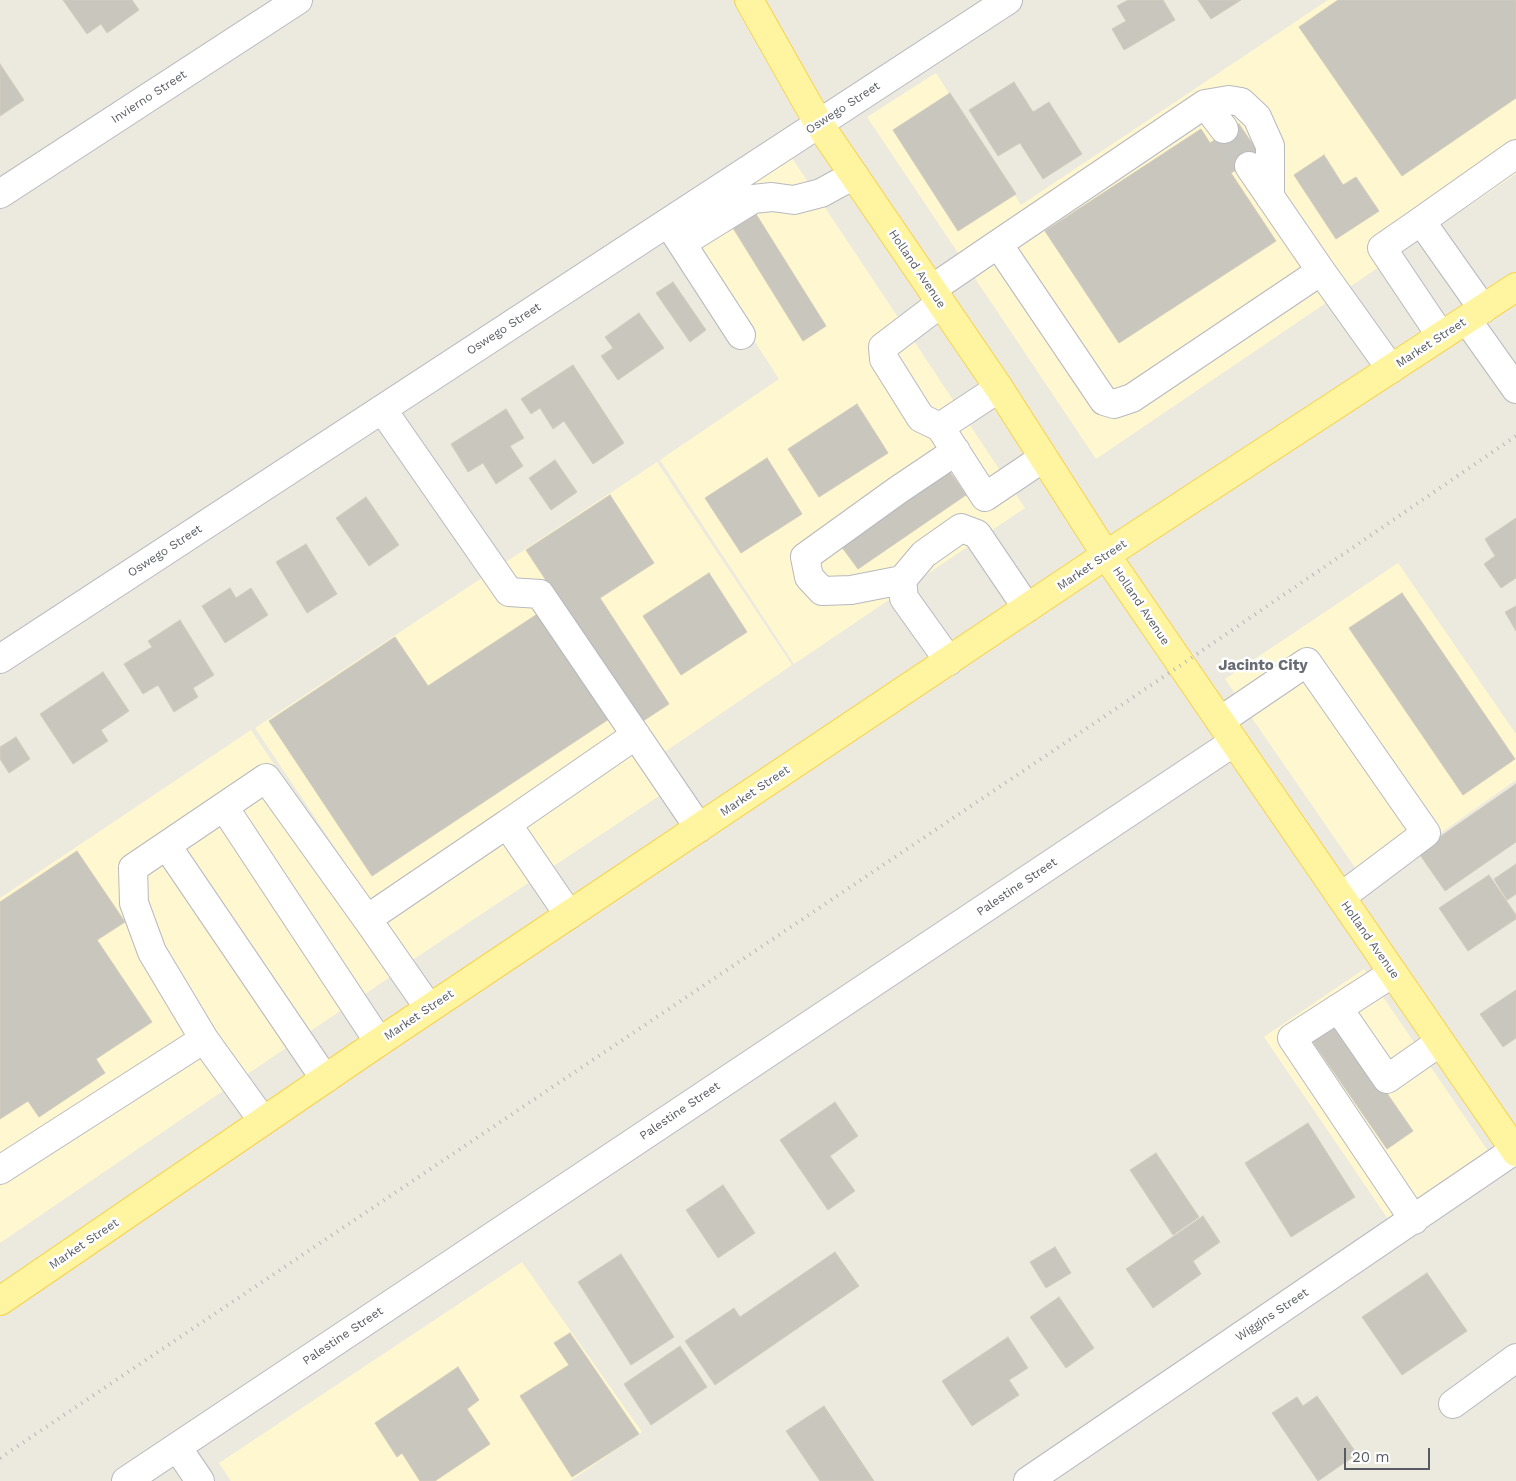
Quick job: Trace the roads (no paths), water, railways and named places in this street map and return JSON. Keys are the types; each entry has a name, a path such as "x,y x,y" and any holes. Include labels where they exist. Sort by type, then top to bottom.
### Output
{"main road":[{"name":"Holland Avenue","path":"749,0 818,124 999,388 1106,555 1516,1151"},
{"name":"Market Street","path":"0,1301 429,1008 1106,555 1516,288"}],"street":[{"name":"Invierno Street","path":"0,194 298,0"},
{"name":"Oswego Street","path":"0,659 382,409 675,232 818,124 1008,0"},
{"path":"985,497 940,427 921,418 884,359 883,347 936,296 998,244 1205,104 1229,100 1241,102 1257,117 1270,146 1270,196"},
{"path":"1205,104 1224,129"},
{"path":"1441,336 1382,248 1513,163"},
{"path":"1249,166 1391,369"},
{"path":"741,334 675,232 753,199 772,197 794,200 812,196 854,175"},
{"path":"1421,221 1516,388"},
{"path":"998,244 1104,401 1114,404 1132,398 1321,271"},
{"path":"940,427 999,388"},
{"path":"382,409 509,592 540,594 699,828"},
{"path":"956,451 805,557 809,576 822,591 851,590 902,580 924,554 962,528 985,497 1044,458"},
{"path":"962,528 977,534 1027,608"},
{"path":"902,580 904,598 949,661"},
{"name":"Palestine Street","path":"126,1481 1227,731 1307,662 1426,833 1341,897"},
{"path":"367,919 636,735"},
{"path":"262,1122 204,1039 152,952 134,903 133,868 266,778 429,1008"},
{"path":"224,807 379,1042"},
{"path":"507,824 569,915"},
{"path":"167,846 325,1079"},
{"path":"1393,973 1292,1038 1414,1220"},
{"path":"1338,1008 1387,1079 1440,1042"},
{"path":"0,1170 204,1039"},
{"name":"Wiggins Street","path":"1028,1481 1516,1151"},
{"path":"1453,1404 1516,1358"},
{"path":"177,1447 200,1481"}],"tunnel":[{"path":"1224,129 1249,166"}],"railway":[{"path":"0,1458 1181,665 1516,436"}],"district":[{"name":"Jacinto City","path":"1263,666"}]}
